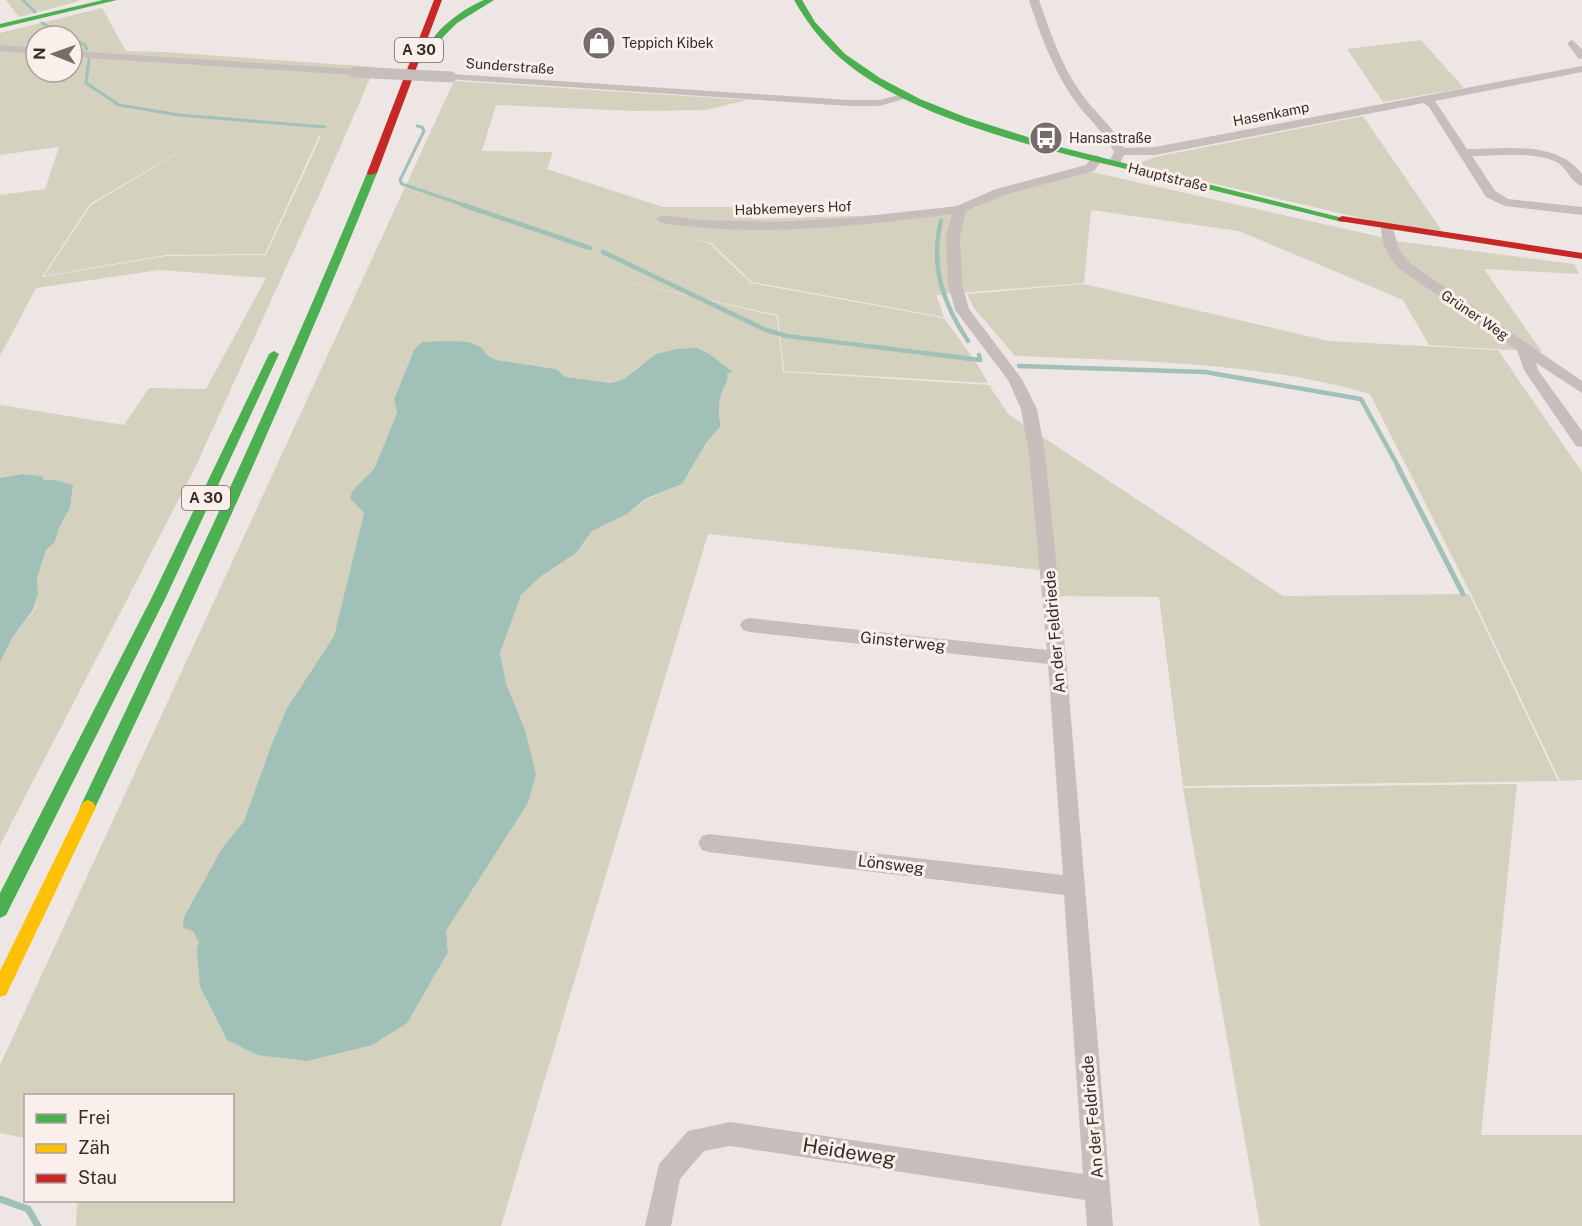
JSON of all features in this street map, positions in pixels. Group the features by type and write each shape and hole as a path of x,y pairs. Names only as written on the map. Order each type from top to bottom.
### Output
{"main road":[{"path":"0,26 113,0"},
{"name":"A 30","path":"0,989 93,798 251,460 339,260 438,0"},
{"path":"401,100 416,89 432,48 449,25 467,10 490,0"},
{"name":"Hauptstraße","path":"798,0 809,22 843,56 908,96 974,124 1043,146 1110,158 1288,207 1386,228 1582,256"},
{"name":"A 30","path":"387,87 396,65"},
{"name":"A 30","path":"0,910 159,597 280,340"}],"street":[{"path":"960,209 1000,192 1090,168 1110,158 1117,143 1090,113 1070,85 1048,40 1034,0"},
{"path":"1572,43 1582,56"},
{"path":"0,48 24,50"},
{"name":"Sunderstraße","path":"84,55 849,103 879,103 908,96"},
{"name":"Hasenkamp","path":"1110,158 1582,69"},
{"path":"1427,100 1433,105 1490,194 1505,202 1582,211"},
{"path":"1462,152 1542,154 1557,158 1570,166 1582,182"},
{"name":"Habkemeyers Hof","path":"662,219 768,227 834,225 960,209"},
{"name":"An der Feldriede","path":"960,209 953,237 955,284 962,310 1015,379 1029,410 1037,453 1057,658 1100,1226"},
{"name":"Grüner Weg","path":"1386,228 1388,243 1398,261 1582,388"},
{"path":"1524,348 1531,370 1582,442"},
{"name":"Ginsterweg","path":"749,625 1057,658"},
{"name":"Lönsweg","path":"709,843 1073,886"},
{"name":"Heideweg","path":"658,1226 668,1173 697,1140 730,1134 1097,1189"}],"shaded area":[{"path":"6,0 77,0 80,1 19,17"},
{"path":"102,8 126,51 375,67 195,468 0,845 0,662 12,638 34,610 38,594 37,578 46,550 55,542 59,528 70,508 73,486 55,480 44,480 42,476 22,474 0,478 0,405 124,425 149,388 206,389 266,278 159,270 36,288 0,356 0,195 45,189 59,147 0,155 0,33 24,27 24,84 84,84 84,24 37,24","holes":["213,132 91,205 44,276 166,255 265,254 319,136 321,136 266,255 166,256 42,277 90,204"]},
{"path":"1421,40 1464,88 1383,102 1347,49"},
{"path":"454,81 748,100 706,110 635,111 496,105 482,151 553,152 547,169 663,207 752,207 752,219 955,213 1074,168 1403,242 1574,264 1579,274 1484,269 1542,352 1429,345 1403,300 1239,231 1091,210 1084,283 936,295 944,317 752,282 710,242 692,240 709,243 751,283 944,318 978,365 988,383 784,371 778,315 574,270 777,316 783,372 989,385 1008,414 1283,596 1469,594 1558,781 1183,786 1159,597 1051,596 1040,570 708,534 501,1226 76,1226 77,1202 234,1202 234,1094 24,1094 24,1138 0,1133 0,1065","holes":["482,348 488,356 497,360 556,369 566,377 611,383 624,379 638,367 711,355 732,371 727,374 720,401 721,426 706,443 682,484 645,500 627,514 592,531 576,553 540,577 521,595 500,653 506,683 525,730 528,803 446,931 448,952 257,1055 227,1040 200,987 200,942 193,931 223,847 244,821 287,708 334,636 364,513 353,490 374,469 397,413 394,399 414,350"]},
{"path":"1363,116 1442,231 1394,226 1143,167 1142,162 1155,157"},
{"path":"1084,284 1329,341 1498,350 1582,472 1582,780 1560,781 1471,594 1370,394 1283,375 1194,364 1015,356 974,308 967,294"},
{"path":"1517,784 1481,1135 1582,1135 1582,1226 1260,1226 1183,788"}],"water":[{"path":"422,342 469,342 482,348 488,356 497,360 556,369 566,377 611,383 624,379 656,354 677,349 697,348 711,355 733,372 727,374 721,397 719,417 721,426 706,443 682,484 645,499 627,514 592,531 576,553 540,577 521,595 500,653 506,683 525,730 536,774 528,803 446,931 448,952 407,1023 372,1045 307,1061 257,1055 227,1040 200,987 197,949 199,942 193,931 183,928 184,917 223,847 244,821 287,708 334,636 364,513 350,498 353,490 374,469 397,413 394,399 414,350"},
{"path":"22,474 42,476 44,480 55,480 73,485 70,508 59,528 55,542 46,550 37,578 38,594 33,610 12,638 0,662 0,478"}],"waterway":[{"path":"23,0 35,12"},
{"path":"84,44 87,49"},
{"path":"89,59 86,83 119,105 179,115 325,127"},
{"path":"417,126 422,127 424,131 400,180 402,184 467,206"},
{"path":"463,205 590,248"},
{"path":"941,221 937,254 941,284 952,313 968,341"},
{"path":"603,252 766,330 787,336 980,360 979,355"},
{"path":"1019,366 1205,372 1361,399 1399,468"},
{"path":"1398,467 1463,594"},
{"path":"0,1199 28,1209 38,1226"}],"traffic: fast":[{"path":"0,26 113,0"},
{"path":"429,55 440,36 454,21 470,9 490,0"},
{"path":"798,0 812,24 842,55 877,80 917,101 1008,135 1053,148 1342,219"},
{"path":"88,807 236,492 306,333 372,173"},
{"path":"0,910 159,597 274,354"}],"traffic: slow":[{"path":"0,989 88,807"}],"traffic: jam":[{"path":"372,173 438,0"},
{"path":"1342,219 1582,256"}],"place":[{"name":"Teppich Kibek","path":"599,43"},
{"name":"Hansastraße","path":"1046,138"}]}
